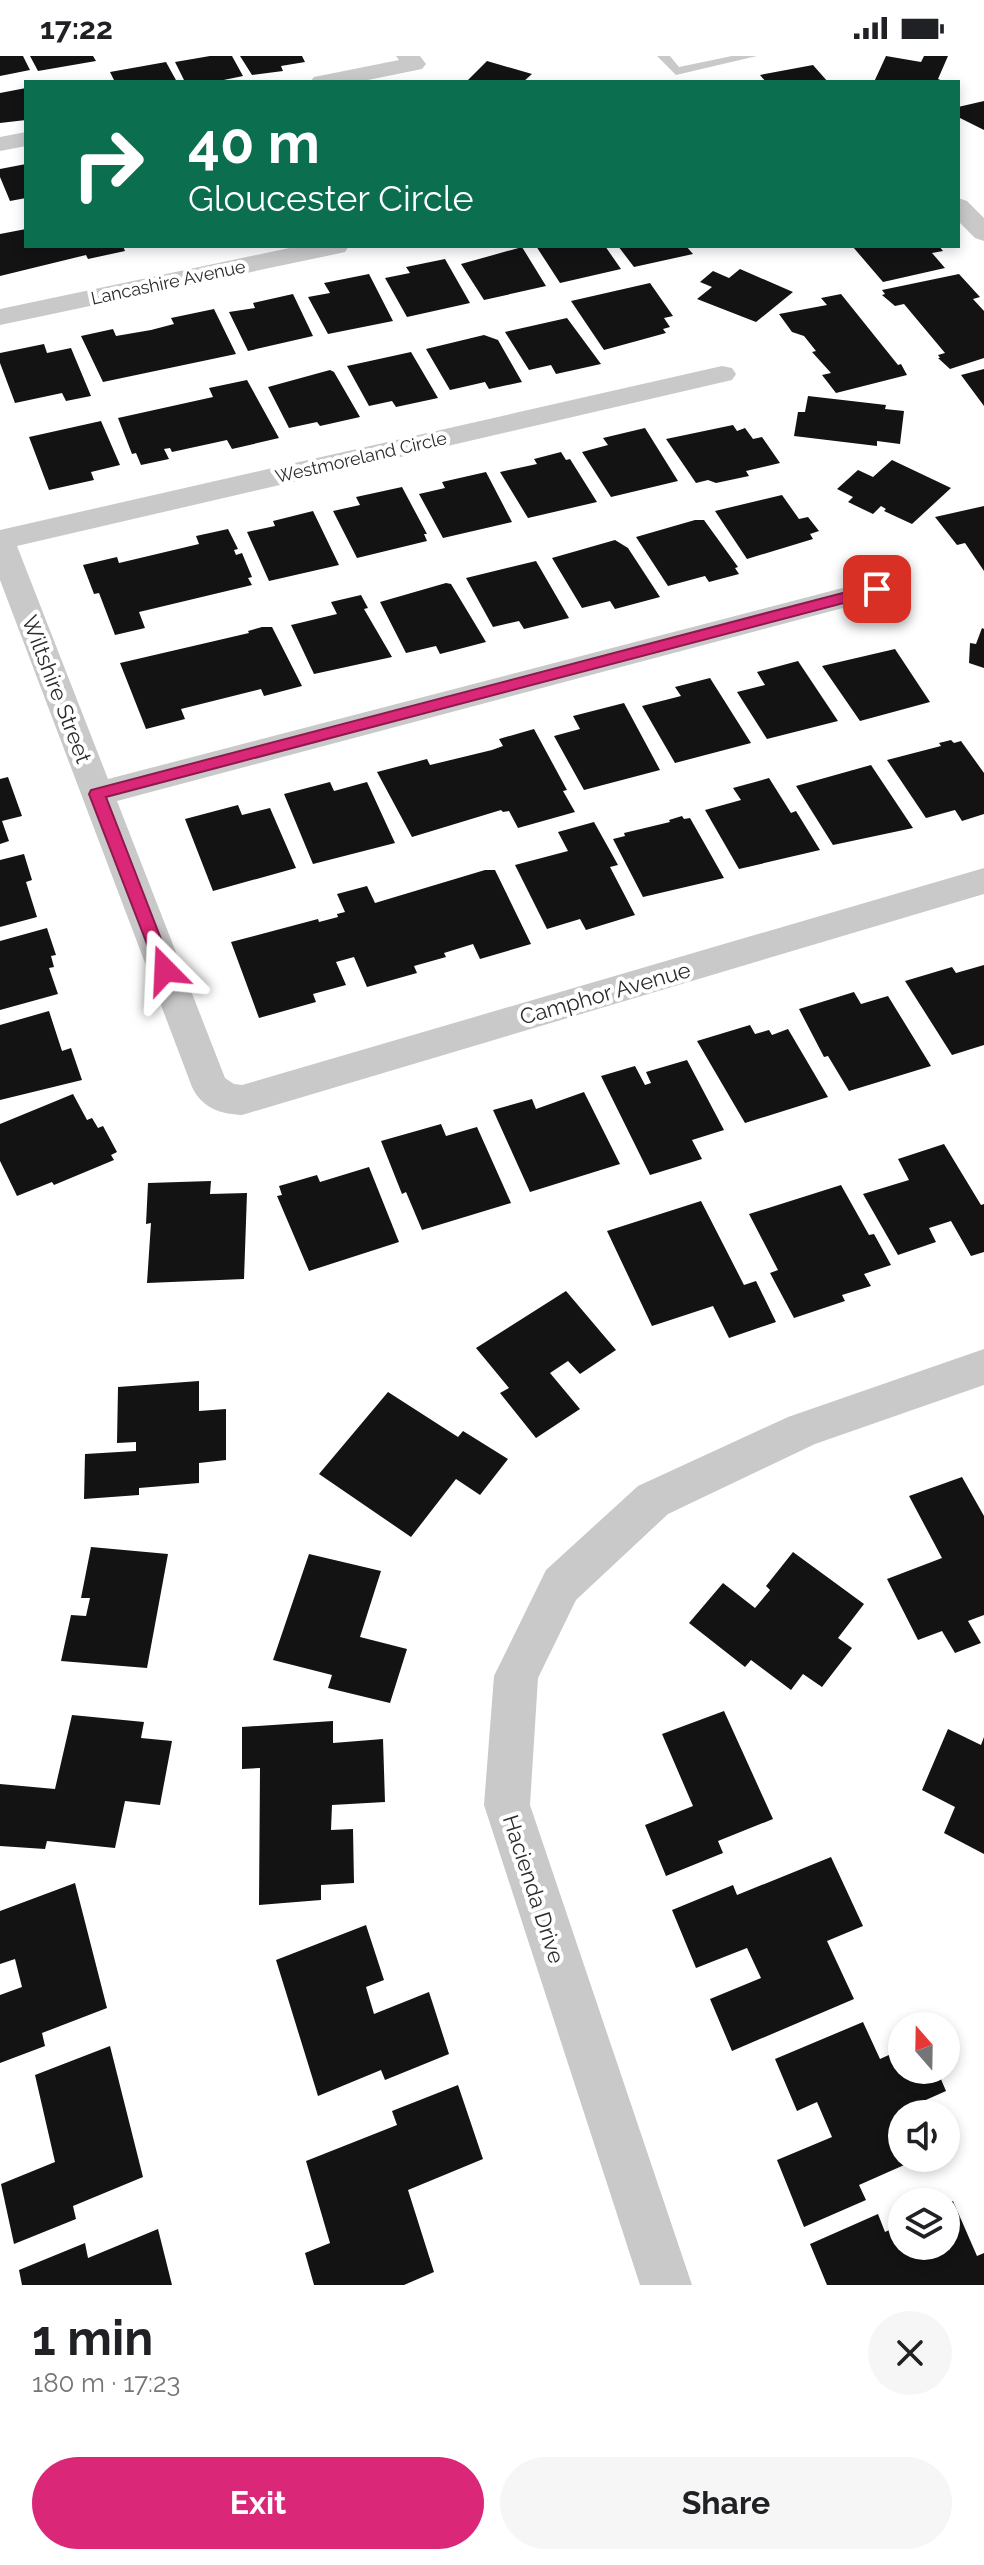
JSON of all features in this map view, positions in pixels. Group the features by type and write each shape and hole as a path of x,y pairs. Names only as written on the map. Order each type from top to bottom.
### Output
{"street":[{"path":"332,80 414,64 408,56"},
{"path":"0,144 24,139"},
{"path":"960,208 984,233"},
{"name":"Lancashire Avenue","path":"0,317 327,248"},
{"name":"Westmoreland Circle","path":"0,540 722,374"},
{"name":"Wiltshire Street","path":"0,540 210,1087 226,1099"},
{"path":"97,794 877,589"},
{"name":"Camphor Avenue","path":"226,1099 242,1100 984,881"},
{"name":"Hacienda Drive","path":"666,2285 507,1805 516,1676 561,1585 653,1500 803,1430 984,1367"}],"lane":[{"path":"663,56 676,71 751,56"}],"building":[{"path":"0,56 23,56 30,70 0,76"},
{"path":"30,56 93,56 96,61 38,71"},
{"path":"232,56 243,76 224,80 184,80 175,62"},
{"path":"240,56 302,56 305,62 281,66 283,71 252,75"},
{"path":"886,56 921,62 924,56 948,56 938,79 940,80 875,80"},
{"path":"487,61 532,74 525,80 468,80"},
{"path":"166,62 176,80 114,80 110,72"},
{"path":"813,65 826,80 764,80 760,75"},
{"path":"24,88 24,120 0,123 0,93"},
{"path":"984,101 984,130 960,118 960,107"},
{"path":"24,164 24,198 10,201 0,169"},
{"path":"24,229 24,248 124,248 125,251 88,259 86,255 0,276 0,234"},
{"path":"523,248 546,286 484,300 461,264"},
{"path":"537,248 606,248 621,269 560,283"},
{"path":"620,248 688,248 693,254 634,267"},
{"path":"854,248 941,248 943,251 932,253 945,268 883,282"},
{"path":"445,259 470,303 407,317 385,278 410,273 406,267"},
{"path":"740,269 793,292 756,322 697,299 712,287 700,282 713,271 729,278"},
{"path":"369,274 393,321 328,334 308,297 330,293 324,283"},
{"path":"959,274 980,297 973,299 984,311 984,358 950,369 938,358 938,355 945,353 904,304 895,306 882,295 885,294 882,290"},
{"path":"650,283 673,316 664,318 670,327 663,329 666,333 604,350 571,301"},
{"path":"293,294 313,336 248,351 229,312 255,308 253,303"},
{"path":"841,294 907,375 836,393 822,375 831,373 812,352 816,351 804,336 792,332 779,314 827,305 821,298"},
{"path":"214,309 236,354 103,382 81,336 113,329 116,336 151,330 174,324 171,318"},
{"path":"567,318 601,364 556,374 551,365 529,370 505,332"},
{"path":"484,335 498,340 522,382 489,389 485,382 450,390 426,349"},
{"path":"44,344 47,353 71,348 91,396 66,401 62,393 15,403 0,363 0,353"},
{"path":"411,352 438,398 396,407 392,401 369,406 347,366"},
{"path":"984,369 984,406 961,375"},
{"path":"330,370 360,417 320,426 317,422 289,428 268,387"},
{"path":"247,380 279,438 232,449 227,440 172,452 170,448 164,449 169,459 141,465 136,453 132,454 118,418 213,397 209,388"},
{"path":"808,396 886,405 885,409 904,411 900,444 877,441 877,446 794,436 798,412 805,412"},
{"path":"101,421 120,465 91,472 94,480 49,490 29,437"},
{"path":"733,425 737,431 745,428 753,439 762,437 780,463 746,471 749,476 716,483 708,480 696,483 666,439"},
{"path":"645,428 678,481 611,497 582,452 608,445 603,438"},
{"path":"561,452 566,460 570,459 597,502 528,518 500,472 537,464 534,459"},
{"path":"892,460 951,488 912,524 884,511 886,509 881,506 873,514 848,502 853,497 837,489 858,470 873,477"},
{"path":"486,472 512,522 443,538 419,494 445,488 442,482"},
{"path":"402,487 427,534 424,534 427,541 357,558 333,511 360,505 356,497"},
{"path":"782,495 799,519 808,517 819,531 810,534 813,539 747,559 715,511"},
{"path":"984,506 984,571 965,543 957,545 935,517"},
{"path":"313,511 339,565 269,581 247,532 275,526 273,521"},
{"path":"704,520 738,567 735,568 739,574 709,582 705,576 668,586 636,537"},
{"path":"228,529 238,549 234,550 236,555 242,553 252,585 139,612 145,628 115,635 99,593 94,594 83,565 117,557 119,563 199,544 196,536"},
{"path":"615,540 628,548 660,597 615,609 610,601 582,608 552,558"},
{"path":"536,561 569,618 524,629 519,621 493,627 466,578"},
{"path":"451,584 486,642 440,654 436,646 406,653 380,602"},
{"path":"361,595 368,608 364,609 392,657 314,674 291,625 337,614 331,602"},
{"path":"262,627 272,627 302,686 264,696 261,689 181,709 185,719 146,729 120,663 249,633"},
{"path":"982,628 984,668 969,663 970,643 976,644"},
{"path":"895,649 930,702 860,721 822,666"},
{"path":"798,661 838,721 767,739 737,692 765,685 757,672"},
{"path":"710,678 751,743 675,763 642,706 681,696 675,687"},
{"path":"624,703 660,770 584,790 554,736 580,729 573,716"},
{"path":"534,729 567,790 563,791 575,812 518,828 509,811 501,810 412,837 377,772 427,759 430,765 492,750 503,746 499,739"},
{"path":"951,740 954,743 961,741 984,773 984,814 962,821 955,810 926,818 887,760 941,746 939,743"},
{"path":"871,765 913,828 833,845 796,786"},
{"path":"8,777 22,816 2,821 9,841 0,844 0,779"},
{"path":"769,778 791,813 796,811 820,850 739,869 705,810 741,800 733,788"},
{"path":"330,782 334,791 367,782 395,843 313,864 284,794"},
{"path":"238,805 242,815 270,808 296,868 213,891 185,819"},
{"path":"682,816 684,819 690,818 724,878 643,897 613,839"},
{"path":"594,822 618,865 610,867 635,915 586,930 580,919 547,929 515,865 568,851 558,832"},
{"path":"24,854 32,880 26,882 37,917 0,927 0,860"},
{"path":"485,870 495,870 531,944 480,959 473,944 444,953 446,957 414,966 417,973 367,987 354,957 336,962 346,985 313,994 316,1002 259,1018 231,942 318,919 319,922 338,917 337,914 345,912 337,894 367,886 375,903"},
{"path":"47,928 56,955 51,956 54,967 49,968 58,994 0,1010 0,941"},
{"path":"984,965 984,1045 952,1055 905,981 952,967 956,973"},
{"path":"854,992 861,1004 888,996 931,1066 849,1091 828,1056 824,1057 799,1009"},
{"path":"49,1011 62,1051 71,1048 82,1080 0,1100 0,1025"},
{"path":"750,1025 755,1034 769,1030 772,1035 788,1029 828,1097 745,1123 697,1041"},
{"path":"687,1060 724,1130 692,1140 702,1159 650,1175 601,1076 635,1066 645,1085 651,1083 646,1072"},
{"path":"584,1092 620,1164 530,1192 493,1110 532,1099 536,1109"},
{"path":"73,1094 87,1120 92,1118 98,1128 103,1126 117,1152 111,1155 114,1160 54,1185 52,1182 17,1196 0,1161 0,1124"},
{"path":"441,1124 446,1136 477,1127 511,1203 422,1230 406,1192 402,1194 381,1141"},
{"path":"944,1144 981,1205 984,1204 984,1252 971,1256 951,1221 929,1228 936,1242 898,1255 863,1194 909,1180 898,1159"},
{"path":"369,1167 399,1242 309,1271 277,1196 282,1195 279,1186 317,1175 320,1182"},
{"path":"211,1181 210,1194 247,1193 244,1279 147,1283 151,1223 146,1224 148,1183"},
{"path":"841,1185 869,1235 874,1234 891,1265 864,1274 871,1286 842,1295 845,1301 794,1318 770,1273 778,1270 749,1214"},
{"path":"701,1201 744,1285 756,1281 776,1322 729,1338 713,1306 652,1326 607,1231"},
{"path":"566,1291 616,1350 580,1374 568,1361 550,1373 580,1409 536,1438 500,1393 509,1388 476,1348"},
{"path":"199,1381 199,1411 226,1409 226,1460 199,1463 199,1483 139,1488 139,1495 84,1499 85,1454 136,1451 136,1442 117,1443 118,1387"},
{"path":"388,1392 458,1437 463,1431 508,1459 480,1495 456,1479 411,1537 319,1474"},
{"path":"962,1477 984,1516 984,1615 968,1621 981,1643 955,1653 942,1631 918,1640 887,1579 942,1558 909,1496"},
{"path":"91,1547 168,1554 147,1668 61,1661 71,1615 86,1616 90,1598 81,1598"},
{"path":"793,1552 864,1604 838,1638 852,1648 822,1687 803,1674 791,1690 751,1660 745,1667 689,1623 723,1583 755,1608 770,1590 766,1586"},
{"path":"309,1554 381,1571 360,1637 407,1649 390,1703 328,1688 332,1675 273,1660"},
{"path":"724,1711 773,1819 718,1841 723,1853 666,1876 645,1825 693,1806 662,1734"},
{"path":"72,1715 144,1722 141,1738 172,1741 160,1805 125,1801 115,1848 47,1841 45,1849 0,1846 0,1784 55,1789"},
{"path":"333,1721 333,1743 383,1739 385,1802 332,1805 331,1830 353,1829 354,1883 321,1885 321,1900 259,1905 260,1768 242,1769 242,1727"},
{"path":"948,1729 981,1745 984,1737 984,1854 944,1833 955,1807 922,1790"},
{"path":"831,1857 863,1926 827,1941 854,1999 732,2051 710,1999 761,1978 747,1948 696,1968 672,1910 733,1885 737,1895"},
{"path":"75,1883 107,2008 42,2033 45,2046 0,2063 0,1995 22,1987 15,1959 0,1964 0,1911"},
{"path":"366,1925 384,1980 366,1987 374,2014 429,1992 449,2054 385,2080 381,2070 318,2096 276,1960"},
{"path":"863,2022 880,2059 888,2055 888,2084 943,2084 946,2091 926,2100 888,2100 888,2172 859,2185 866,2200 804,2227 777,2160 832,2137 817,2102 797,2111 775,2059"},
{"path":"110,2046 143,2177 73,2206 76,2219 14,2244 1,2184 55,2162 35,2075"},
{"path":"458,2085 483,2159 408,2190 434,2272 404,2285 314,2285 305,2253 330,2243 306,2161 397,2125 392,2111"},
{"path":"878,2214 885,2232 888,2231 888,2260 960,2260 960,2217 977,2256 984,2253 984,2285 827,2285 810,2244"},
{"path":"158,2229 172,2285 22,2285 19,2270 85,2243 88,2258"}],"route":[{"path":"165,970 97,794 877,589"}]}
